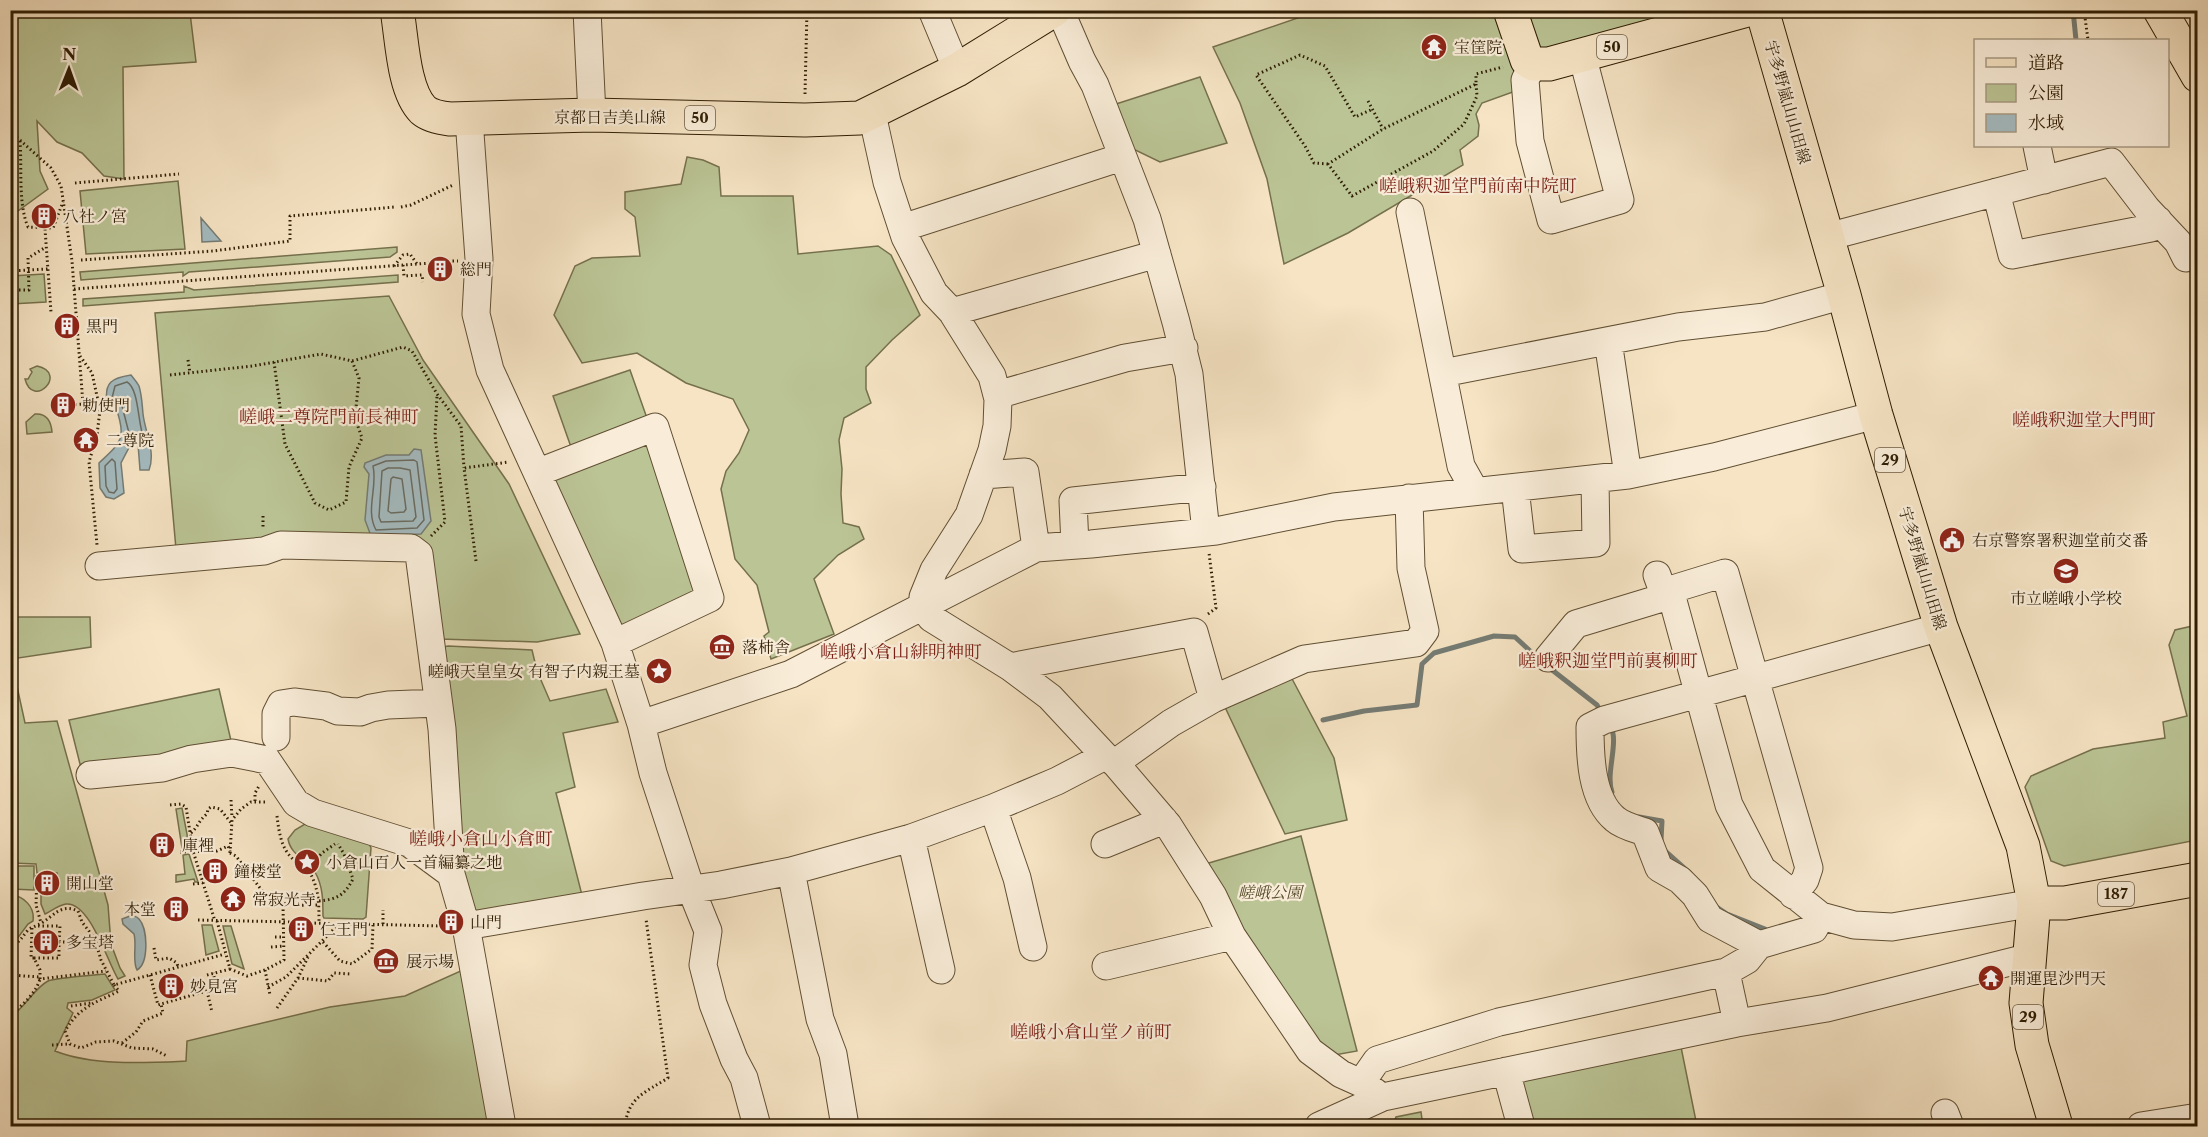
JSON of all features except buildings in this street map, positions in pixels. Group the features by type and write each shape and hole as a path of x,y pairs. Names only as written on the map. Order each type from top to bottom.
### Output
{"main road":[{"name":"京都日吉美山線","path":"397,10 408,79 418,102 429,114 439,117 591,115 805,120 848,120 872,114 957,70 1054,10"},
{"path":"1509,10 1530,62"},
{"name":"50","path":"1530,62 1549,64 1747,10"},
{"name":"宇多野嵐山山田線","path":"1762,10 1876,415 1941,627 2023,846 2034,903 2026,1003 2032,1045 2056,1126"},
{"path":"2160,10 2172,41 2198,76"},
{"name":"187","path":"2034,903 2065,903 2198,879"}],"street":[{"path":"586,10 591,115"},
{"path":"932,10 957,70"},
{"path":"1060,10 1095,85 1147,219 1184,348 1189,374 1206,532"},
{"path":"1530,62 1525,80 1530,141 1551,220 1620,200 1582,55"},
{"path":"872,114 887,182 902,228 934,293 952,312 992,376 997,395 997,426 992,450 969,515 934,570 923,597 923,605 931,618 1010,667 1050,697 1110,759 1164,820 1213,896 1232,936 1310,1051 1341,1074 1361,1083 1385,1100"},
{"path":"469,118 479,259 476,314 490,370 536,466 615,643 641,723 653,773 691,889 708,931 703,965 714,1004 734,1059 744,1078 757,1126"},
{"path":"2037,147 2044,180"},
{"path":"902,228 1122,157"},
{"path":"1827,237 2111,162 2147,209 2178,242 2186,258"},
{"path":"1996,192 2012,255 2151,228 2158,220"},
{"path":"1410,212 1461,466 1475,491"},
{"path":"952,312 1157,254"},
{"path":"1443,374 1678,327 1765,317 1844,295"},
{"path":"1608,341 1628,476"},
{"path":"997,395 1125,358 1184,348"},
{"path":"641,723 790,674 1036,548 1206,532 1334,507 1628,476 1714,457 1876,415"},
{"path":"536,466 655,427 710,598 615,643"},
{"path":"983,475 1025,472 1036,548"},
{"path":"1515,488 1522,549 1596,543 1595,479"},
{"path":"1075,545 1073,501 1202,487"},
{"path":"456,926 721,885 791,871 911,838 993,808 1110,759 1213,699 1304,659 1416,643 1425,631 1411,568 1409,498"},
{"path":"99,566 264,551 281,545 411,548 418,554 442,729 450,874 456,926 502,1126"},
{"path":"1548,658 1576,624 1664,590 1725,573 1809,868 1805,880 1793,895"},
{"path":"1664,590 1700,693 1729,805 1762,869 1821,916 1854,926 1892,927 2034,903"},
{"path":"1759,945 1710,919 1695,895 1680,880 1659,868 1645,832 1615,819 1603,804 1590,766 1590,727 1604,720 1941,627"},
{"path":"1010,667 1194,632 1213,699"},
{"path":"272,702 271,748 296,803 313,813 409,843 450,874"},
{"path":"271,748 276,714 281,704 294,702 326,706 338,711 360,712 388,705 438,703"},
{"path":"90,775 162,768 192,759 271,748"},
{"path":"993,808 1017,878 1033,947"},
{"path":"1106,844 1164,820"},
{"path":"911,838 941,970"},
{"path":"791,871 820,1019 833,1054 845,1126"},
{"path":"1361,1083 1377,1060 1499,1022 1726,972 1747,960 1759,945 1814,929 1821,916"},
{"path":"1106,966 1232,936"},
{"path":"1319,1126 1385,1100 1506,1071 1737,1023 1827,1008 2030,957"},
{"path":"1726,972 1737,1023"},
{"path":"1506,1071 1521,1126"},
{"path":"2141,1126 2198,1117"}],"path":[{"path":"805,120 807,10"},
{"path":"2084,10 2088,39"},
{"path":"1372,110 1355,117 1325,66 1300,55 1256,75 1305,146 1314,163 1328,164 1383,129 1476,84"},
{"path":"1328,164 1352,196 1433,151 1464,124 1477,96 1476,74 1530,62"},
{"path":"1368,101 1383,129"},
{"path":"10,131 51,168 61,186 72,261 83,404 72,405"},
{"path":"20,139 25,221 28,227 53,228 63,201"},
{"path":"75,183 179,174"},
{"path":"401,207 411,205 451,185 473,185"},
{"path":"81,260 213,251 290,241 290,216 395,207"},
{"path":"45,229 51,312"},
{"path":"10,290 29,290 28,258 46,247"},
{"path":"394,266 403,255 410,254 417,264"},
{"path":"74,289 431,263"},
{"path":"403,265 404,276 422,275 423,282"},
{"path":"10,271 48,269"},
{"path":"70,328 77,327"},
{"path":"170,375 321,354 352,361 403,347 412,351 437,394 461,426 476,561"},
{"path":"79,355 92,374 100,410 97,435 89,462 99,566"},
{"path":"188,360 190,373"},
{"path":"274,362 285,444 315,502 329,510 346,502 349,467 362,438 355,417 359,378 352,361"},
{"path":"415,552 445,522 435,435 437,394"},
{"path":"464,468 536,466"},
{"path":"1194,632 1202,619 1216,608 1206,532"},
{"path":"255,801 255,793 259,786"},
{"path":"230,853 231,800"},
{"path":"232,822 246,805 255,801 265,801 275,808 285,848 292,858 308,869 317,889 319,923"},
{"path":"170,805 181,804 186,807 193,851 230,969"},
{"path":"191,833 211,807 220,809 232,822"},
{"path":"308,869 322,853 337,842 362,843 364,830"},
{"path":"180,852 217,851 228,846 230,853 241,861 266,897 283,904 319,904 335,900 348,889 352,879 344,854 337,842"},
{"path":"37,875 36,905 41,923"},
{"path":"193,884 203,883"},
{"path":"625,1126 635,1098 669,1078 643,896"},
{"path":"207,975 230,969 247,976 284,960 283,904"},
{"path":"10,946 19,942 28,929 62,908 78,911 82,922 92,934 119,992 93,1002 71,1006"},
{"path":"383,910 383,924"},
{"path":"198,920 293,922"},
{"path":"310,923 456,926"},
{"path":"268,987 286,977 339,924"},
{"path":"298,978 327,981 334,974 351,975 352,964 372,949 373,924"},
{"path":"33,927 60,926 59,958 34,958"},
{"path":"10,1014 27,999 38,985 40,978 40,970 34,958 31,958 33,927"},
{"path":"275,937 284,938"},
{"path":"59,942 96,942"},
{"path":"322,942 340,961 352,964"},
{"path":"271,947 284,946"},
{"path":"154,948 156,960 170,958 177,963 178,967"},
{"path":"114,985 225,954"},
{"path":"277,1008 298,978 309,956"},
{"path":"10,975 40,978 107,970"},
{"path":"265,970 270,995"},
{"path":"150,975 158,1005 217,988 213,973"},
{"path":"207,991 212,1012"},
{"path":"68,1042 65,1031 72,1020 93,1002"},
{"path":"52,1045 68,1042 81,1048 96,1042 123,1042 143,1021 163,1013 161,1004"},
{"path":"123,1042 132,1048 157,1050 167,1056"},
{"path":"44,1121 49,1126"}],"green space":[{"path":"10,11 93,11 106,15 190,13 196,62 123,67 124,179 104,176 82,153 57,142 37,121 40,171 48,189 11,216"},
{"path":"1318,11 1496,11 1521,89 1482,103 1476,114 1479,125 1478,136 1460,150 1463,165 1348,233 1284,264 1267,179 1240,103 1213,47"},
{"path":"1514,11 1659,11 1663,20 1541,49"},
{"path":"1200,77 1227,143 1160,162 1127,146 1116,104"},
{"path":"687,157 703,160 719,167 721,196 793,196 798,254 878,246 891,255 920,315 866,367 866,389 871,403 844,418 839,440 843,523 859,527 864,539 838,555 814,579 834,634 771,659 764,636 769,632 757,585 735,559 721,489 726,471 739,453 749,430 733,399 686,383 637,353 582,363 554,315 575,266 592,258 640,256 635,217 625,209 625,192 681,184"},
{"path":"178,181 185,249 86,254 80,191"},
{"path":"397,247 397,252 390,257 189,272 183,276 183,272 81,280 80,272"},
{"path":"44,274 46,302 11,304 11,276"},
{"path":"398,275 398,282 83,306 83,299 184,292 184,286 194,290"},
{"path":"389,296 423,360 509,484 580,634 537,642 440,639 431,558 176,549 155,313"},
{"path":"37,366 46,370 50,375 46,387 35,391 29,388 25,379 28,379 32,372 30,369"},
{"path":"630,370 648,421 571,447 553,396"},
{"path":"35,414 48,418 52,432 27,434 26,422"},
{"path":"647,438 696,593 620,631 548,477"},
{"path":"11,617 90,617 91,647 11,659"},
{"path":"2197,625 2197,840 2064,866 2051,861 2025,787 2031,776 2093,749 2165,738 2163,722 2187,716 2169,645 2175,630"},
{"path":"448,646 532,650 537,671 550,701 606,689 618,722 563,733 575,787 556,793 583,899 481,913 471,908 457,875 434,649"},
{"path":"11,659 25,723 57,721 108,905 111,944 125,976 118,979 97,934 83,912 75,906 66,904 45,914 41,904 41,893 54,893 57,873 37,873 36,864 11,863"},
{"path":"1290,675 1334,758 1347,820 1285,834 1223,703"},
{"path":"219,689 232,745 81,768 69,720"},
{"path":"182,808 188,847 182,848 176,809"},
{"path":"310,821 368,841 371,848 366,917 363,919 324,918 318,877 312,868 292,850 288,839 295,830"},
{"name":"嵯峨公園","path":"1301,836 1357,1051 1329,1056 1314,1048 1202,865"},
{"path":"189,854 198,882 194,879 176,882 176,875 185,874 183,855"},
{"path":"11,866 34,866 34,890 11,889"},
{"path":"11,895 28,903 33,921 28,924 11,947"},
{"path":"202,925 212,925 219,951 206,955"},
{"path":"223,926 231,926 244,969 232,964"},
{"path":"465,969 496,1126 11,1126 10,1017 48,981 105,974 115,990 92,1000 68,1003 67,1008 73,1013 55,1051 102,1061 154,1062 186,1061 187,1041 330,1007 405,996"},
{"path":"1681,1047 1697,1126 1527,1126 1516,1082"},
{"path":"1421,1112 1423,1126 1393,1126 1396,1117"}],"water":[{"path":"201,218 221,241 202,242"},
{"path":"131,375 140,390 151,449 151,463 149,470 140,470 138,444 133,440 121,463 124,493 114,499 106,497 100,488 99,463 117,445 121,433 116,408 107,403 106,396 111,382"},
{"path":"414,449 421,450 431,521 421,534 371,536 365,520 369,474 364,467 365,463 386,455 409,455"},
{"path":"130,916 139,919 144,930 146,946 144,960 137,970 134,934 123,924 122,919"}],"waterway":[{"path":"2073,10 2076,39"},
{"path":"1323,720 1364,711 1417,705 1422,664 1434,653 1494,636 1515,637 1540,660"},
{"path":"1547,666 1597,705 1601,712"},
{"path":"1610,725 1614,740 1610,776 1612,792"},
{"path":"1639,817 1662,821 1661,840"},
{"path":"1663,849 1690,873"},
{"path":"1715,906 1727,914 1765,929"}],"place":[{"name":"宝筐院","path":"1434,47"},
{"name":"八社ノ宮","path":"44,216"},
{"name":"総門","path":"440,269"},
{"name":"黒門","path":"67,326"},
{"name":"勅使門","path":"63,405"},
{"name":"二尊院","path":"86,440"},
{"name":"右京警察署釈迦堂前交番","path":"1952,540"},
{"name":"市立嵯峨小学校","path":"2066,571"},
{"name":"落柿舎","path":"722,647"},
{"name":"嵯峨天皇皇女 有智子内親王墓","path":"659,671"},
{"name":"庫裡","path":"162,845"},
{"name":"小倉山百人一首編纂之地","path":"307,862"},
{"name":"鐘楼堂","path":"215,871"},
{"name":"開山堂","path":"47,883"},
{"name":"常寂光寺","path":"233,899"},
{"name":"本堂","path":"176,909"},
{"name":"山門","path":"451,922"},
{"name":"仁王門","path":"301,929"},
{"name":"多宝塔","path":"46,942"},
{"name":"展示場","path":"386,961"},
{"name":"開運毘沙門天","path":"1991,978"},
{"name":"妙見宮","path":"171,986"}],"district":[{"name":"嵯峨釈迦堂門前南中院町","path":"1478,186"},
{"name":"嵯峨二尊院門前長神町","path":"329,417"},
{"name":"嵯峨釈迦堂大門町","path":"2084,420"},
{"name":"嵯峨小倉山緋明神町","path":"901,652"},
{"name":"嵯峨釈迦堂門前裏柳町","path":"1608,661"},
{"name":"嵯峨小倉山小倉町","path":"481,839"},
{"name":"嵯峨小倉山堂ノ前町","path":"1091,1032"}]}
